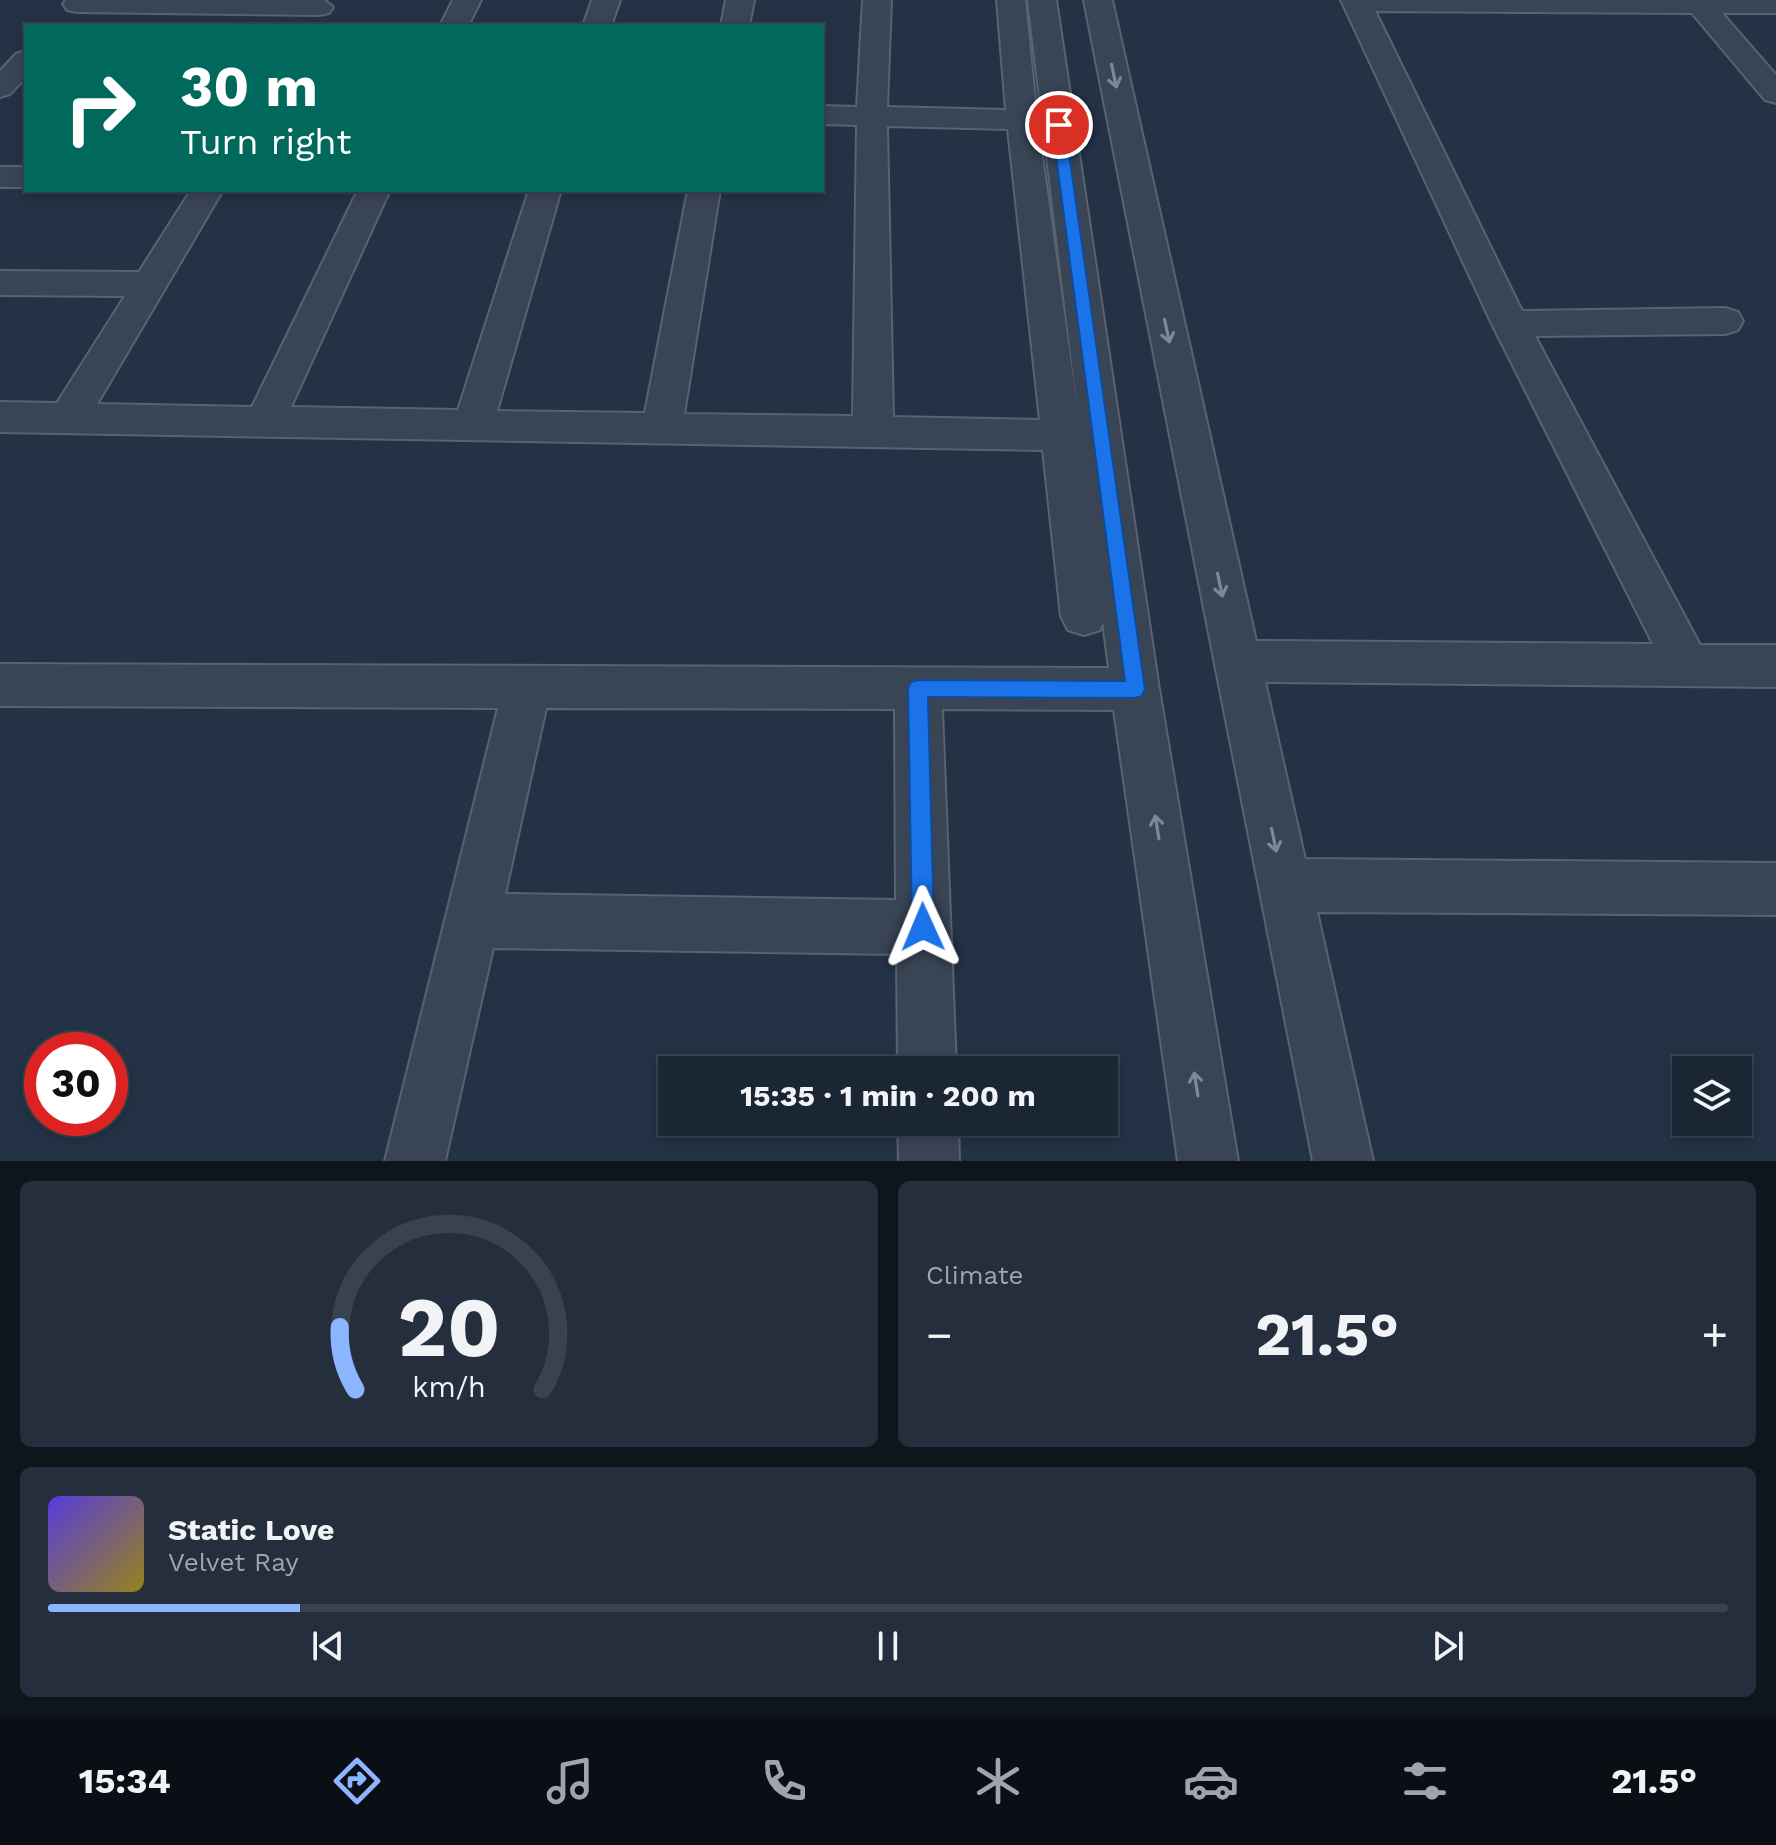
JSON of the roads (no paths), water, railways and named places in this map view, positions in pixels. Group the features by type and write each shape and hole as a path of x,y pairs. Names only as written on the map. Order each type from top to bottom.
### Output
{"street":[{"path":"455,24 467,0"},
{"path":"598,24 606,0"},
{"path":"735,24 740,0"},
{"path":"873,432 872,116 877,0"},
{"path":"1011,0 1022,120 1084,616"},
{"path":"1042,0 1135,689 1208,1161"},
{"path":"1098,0 1343,1161"},
{"path":"1687,665 1510,324 1356,1 1776,5"},
{"path":"58,24 75,2 317,11"},
{"path":"1698,2 1776,94"},
{"path":"824,115 1022,120"},
{"path":"0,177 24,177"},
{"path":"69,417 206,192"},
{"path":"264,422 373,192"},
{"path":"473,425 544,192"},
{"path":"662,428 704,192"},
{"path":"0,283 150,284"},
{"path":"1510,324 1725,321"},
{"path":"0,417 1061,435"},
{"path":"1236,661 1776,666"},
{"path":"0,685 1135,689"},
{"path":"415,1161 527,687"},
{"path":"918,688 927,1056"},
{"path":"1284,885 1776,889"},
{"path":"471,921 923,927"},
{"path":"928,1136 929,1161"}]}
